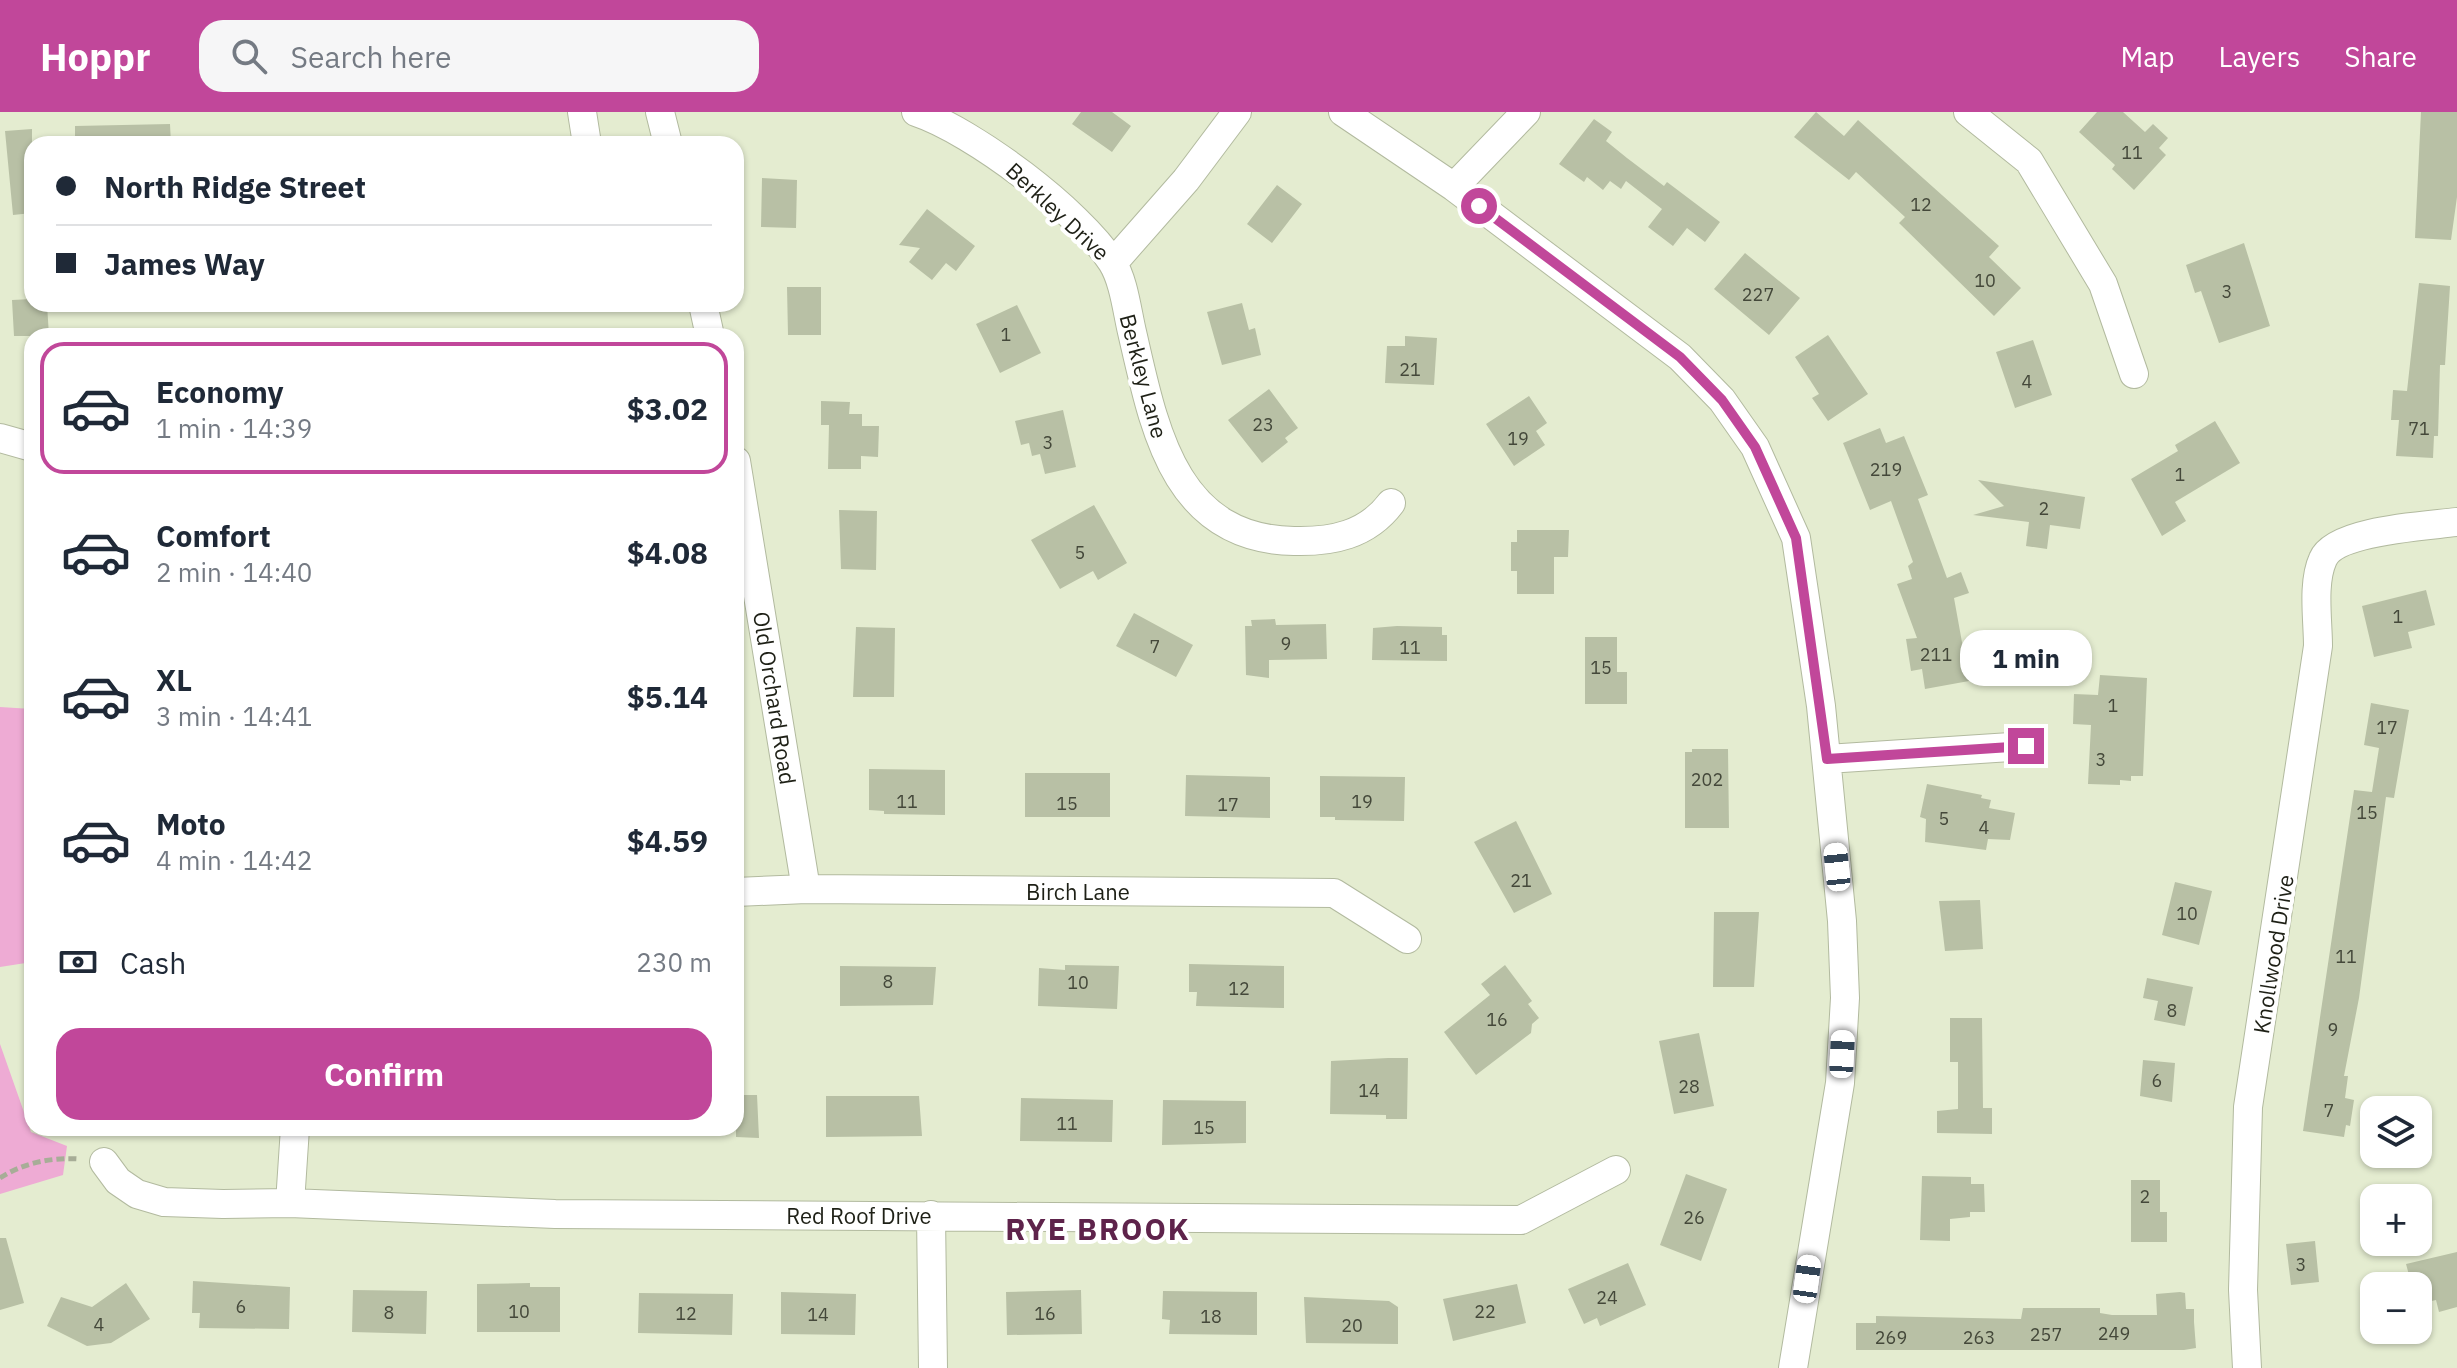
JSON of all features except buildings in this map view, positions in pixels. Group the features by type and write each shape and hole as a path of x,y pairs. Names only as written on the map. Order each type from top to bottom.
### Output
{"street":[{"path":"582,112 586,136"},
{"path":"660,112 666,136"},
{"name":"Berkley Drive","path":"916,112 942,121 1000,158 1074,220 1113,263 1186,180 1237,112"},
{"path":"1343,112 1454,187 1680,357 1722,400 1755,447 1796,538 1827,759 1845,998 1840,1083 1793,1368"},
{"path":"1454,187 1526,112"},
{"path":"1968,112 2029,161 2103,284 2134,374"},
{"name":"Berkley Lane","path":"1113,263 1152,421 1176,478 1202,508 1233,527 1272,541 1324,542 1362,530 1380,519 1391,503"},
{"path":"0,438 24,445"},
{"name":"Old Orchard Road","path":"744,512 806,889"},
{"name":"Knollwood Drive","path":"2247,1368 2243,1290 2248,1107 2297,803 2318,646 2319,572 2324,556 2333,546 2381,532 2457,522"},
{"path":"1827,759 2026,746"},
{"name":"Birch Lane","path":"744,892 806,889 1334,893 1407,939"},
{"path":"290,1203 294,1136"},
{"name":"Red Roof Drive","path":"104,1162 118,1181 137,1194 164,1202 290,1203 555,1214 1521,1220 1616,1170"},
{"path":"931,1215 933,1368"}],"path":[{"path":"0,1178 16,1168 65,1158 104,1162"}],"shaded area":[{"path":"0,707 24,708 24,963 0,967"},
{"path":"0,1044 24,1112 24,1136 41,1136 67,1146 63,1175 0,1194"}],"district":[{"name":"RYE BROOK","path":"1098,1228"}],"route":[{"path":"1479,206 1680,357 1722,400 1755,447 1796,538 1827,759 2026,746"}]}
